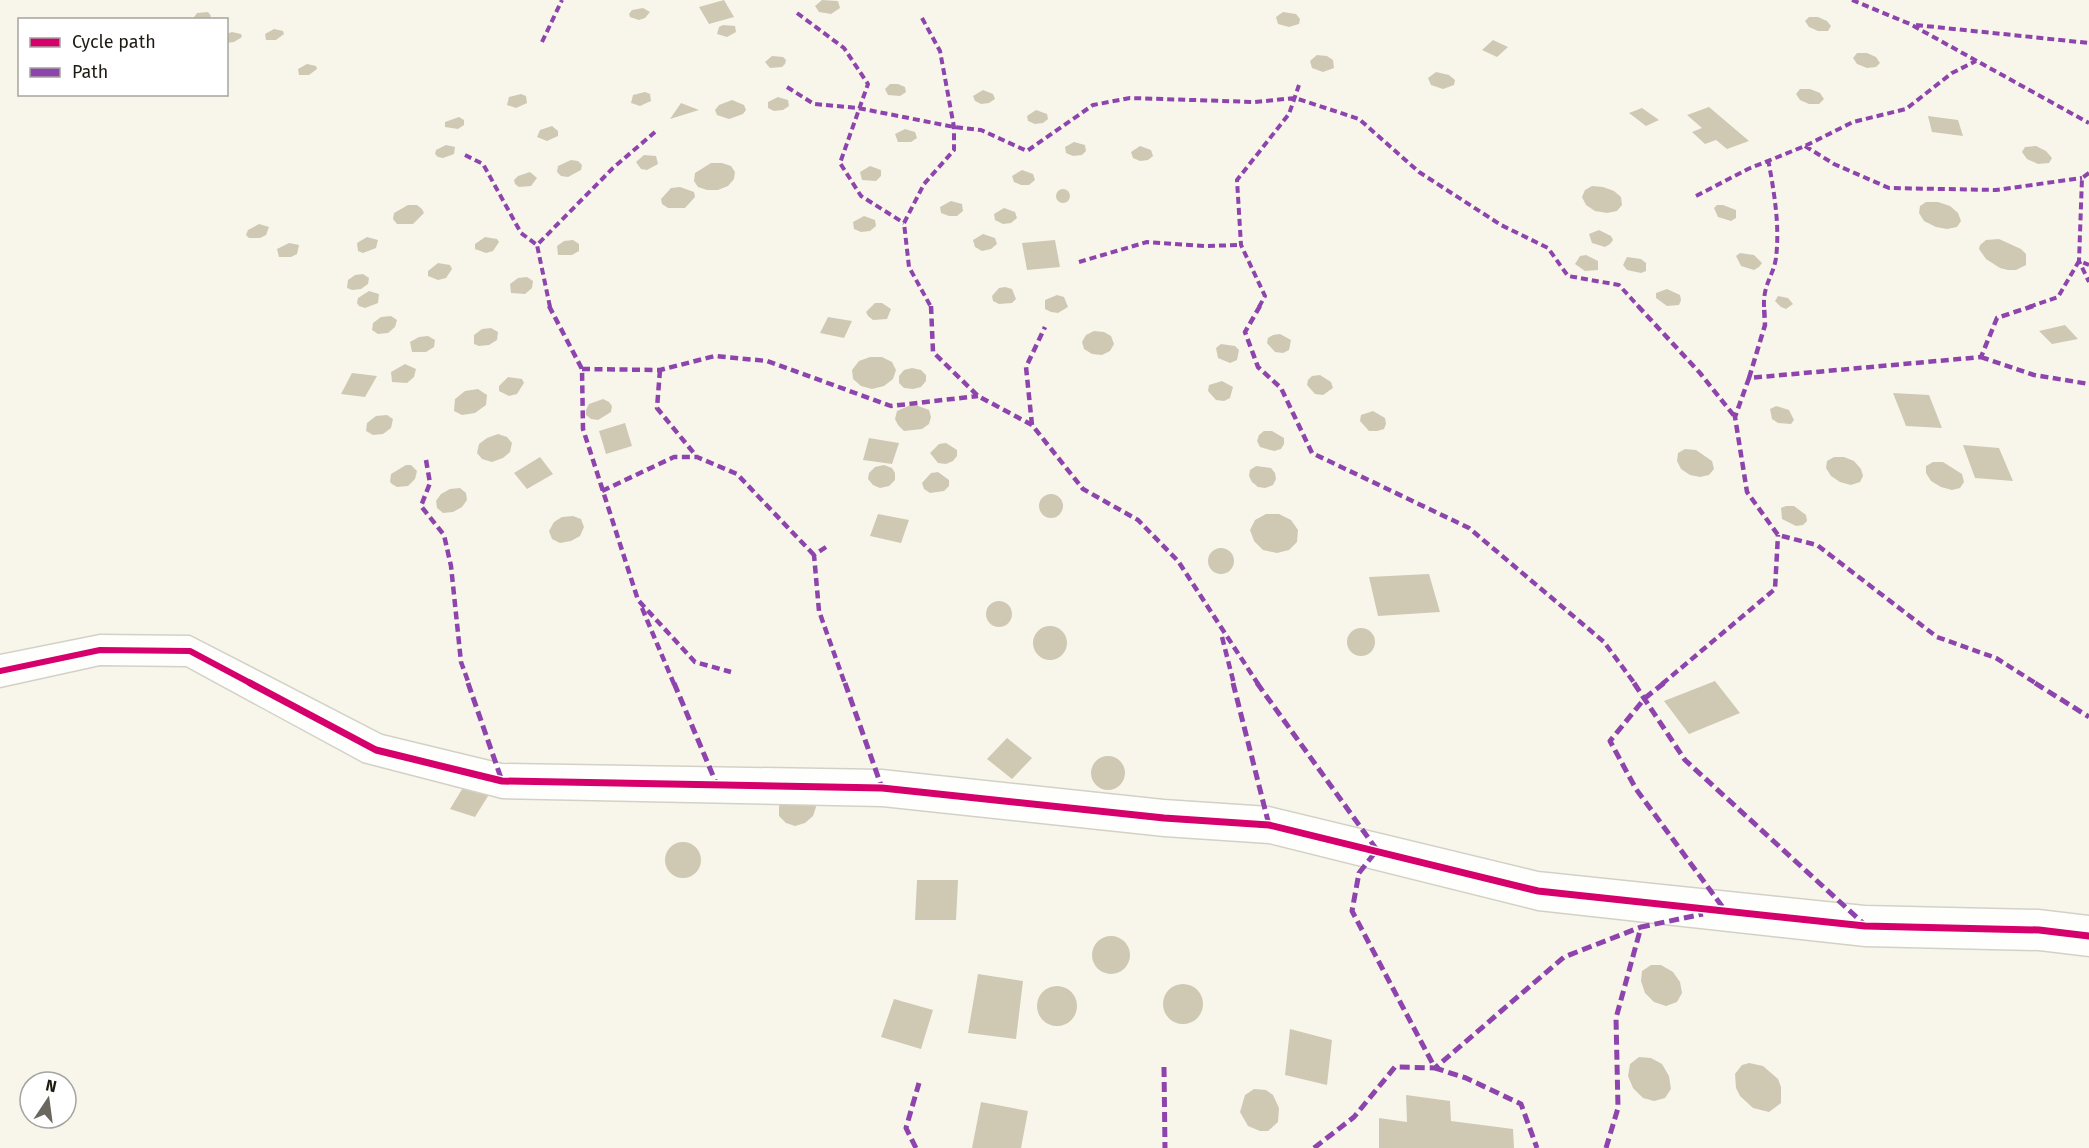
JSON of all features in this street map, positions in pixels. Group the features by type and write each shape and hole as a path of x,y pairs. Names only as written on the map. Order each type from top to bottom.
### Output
{"street":[{"path":"0,671 100,650 190,651 376,750 502,781 882,788 1080,810 1269,825 1538,891 1865,926 2039,930 2089,936"}],"building":[{"path":"724,0 734,17 709,24 699,7"},
{"path":"822,0 838,1 840,8 831,14 819,12 815,6"},
{"path":"643,8 650,12 645,18 639,20 630,17 632,10"},
{"path":"208,12 211,16 210,18 193,18 197,13"},
{"path":"1283,12 1296,14 1300,19 1299,24 1289,27 1278,24 1276,17"},
{"path":"1809,17 1818,17 1827,21 1831,26 1828,31 1818,31 1809,27 1805,21"},
{"path":"735,26 736,32 727,37 717,34 719,27"},
{"path":"274,29 283,31 284,34 276,40 266,40 265,34"},
{"path":"228,33 241,34 242,37 228,43"},
{"path":"1493,40 1508,47 1497,57 1482,50"},
{"path":"1857,53 1867,53 1876,57 1880,63 1876,67 1867,68 1857,64 1853,58"},
{"path":"1317,55 1327,56 1333,60 1334,68 1323,72 1312,68 1310,61"},
{"path":"772,56 783,57 786,60 785,64 782,67 770,68 765,62"},
{"path":"307,64 316,66 317,69 309,75 299,75 298,69"},
{"path":"1436,72 1449,75 1455,80 1454,85 1443,89 1431,85 1428,78"},
{"path":"890,84 905,87 906,92 900,96 888,95 885,89"},
{"path":"1800,89 1810,89 1820,93 1824,99 1819,104 1809,104 1800,100 1796,94"},
{"path":"983,90 993,94 995,99 981,104 975,101 973,96"},
{"path":"645,92 650,94 651,101 640,106 631,103 633,95"},
{"path":"521,94 526,96 527,103 516,108 507,105 509,97"},
{"path":"778,97 788,100 789,106 783,110 774,111 768,108 768,102"},
{"path":"732,100 744,105 746,110 743,114 729,119 717,115 715,110 719,105"},
{"path":"681,103 699,110 670,119"},
{"path":"1709,107 1749,141 1727,149 1716,140 1705,144 1692,132 1702,128 1687,115"},
{"path":"1642,108 1659,120 1646,126 1629,113"},
{"path":"1036,110 1047,114 1048,119 1043,123 1035,124 1028,121 1027,116"},
{"path":"1928,116 1958,120 1963,136 1932,132"},
{"path":"459,117 464,120 464,125 458,129 445,127 445,122"},
{"path":"552,126 558,131 558,136 547,141 537,137 540,130"},
{"path":"905,129 915,132 917,138 911,142 898,142 895,134"},
{"path":"1074,142 1085,145 1086,151 1082,155 1073,156 1066,153 1065,147"},
{"path":"446,145 455,147 454,154 443,158 438,157 435,154 436,150"},
{"path":"1140,146 1151,150 1153,156 1148,160 1140,161 1133,158 1131,152"},
{"path":"2036,146 2046,151 2052,158 2049,163 2038,164 2027,159 2022,152 2025,147"},
{"path":"644,155 656,156 658,164 647,170 641,169 636,162"},
{"path":"571,160 578,161 582,165 581,170 568,177 561,176 557,172 558,166"},
{"path":"711,163 731,166 735,172 734,179 728,186 718,190 698,187 694,181 695,173"},
{"path":"870,166 881,170 881,176 876,181 862,180 860,172"},
{"path":"1022,170 1033,174 1035,180 1029,185 1014,182 1012,176"},
{"path":"530,172 537,178 531,186 519,187 515,184 514,180 518,176"},
{"path":"1592,186 1614,191 1621,197 1622,205 1617,211 1607,213 1595,211 1586,205 1582,197 1585,190"},
{"path":"680,187 694,192 695,197 685,208 668,208 662,204 661,199 671,188"},
{"path":"1063,189 1068,191 1070,196 1068,201 1063,203 1058,201 1056,196 1058,191"},
{"path":"951,201 962,204 963,211 957,216 941,213 940,207"},
{"path":"1926,202 1938,202 1950,206 1958,213 1961,221 1957,227 1947,229 1936,227 1924,221 1919,213 1920,206"},
{"path":"408,205 417,205 424,213 413,224 397,224 393,219 394,213"},
{"path":"1717,205 1736,210 1736,218 1731,221 1718,217 1714,208"},
{"path":"1004,208 1015,212 1017,218 1011,223 1003,224 995,220 994,214"},
{"path":"864,216 875,220 876,226 870,231 861,232 854,229 853,222"},
{"path":"259,224 269,227 266,235 260,238 249,238 246,235 248,230"},
{"path":"1599,230 1611,236 1613,240 1605,247 1592,243 1589,234"},
{"path":"983,234 995,238 997,244 991,249 982,251 975,247 973,240"},
{"path":"367,237 378,240 376,248 363,253 358,251 357,243"},
{"path":"485,237 497,239 499,242 493,251 486,253 475,249 475,244"},
{"path":"1999,239 2021,249 2026,254 2026,265 2016,270 2008,270 1986,259 1979,249 1980,245 1986,240"},
{"path":"573,240 579,244 579,251 572,255 558,255 557,246 564,241"},
{"path":"1055,240 1060,267 1027,270 1022,243"},
{"path":"289,243 299,245 297,254 291,257 279,257 277,249"},
{"path":"1740,253 1754,255 1762,263 1754,270 1741,266 1736,256"},
{"path":"1586,255 1598,261 1598,270 1585,271 1575,264 1580,256"},
{"path":"1627,257 1641,259 1646,263 1646,271 1641,273 1627,270 1623,265"},
{"path":"438,263 450,265 452,269 446,278 438,280 428,276 428,271"},
{"path":"363,274 369,278 368,284 361,289 347,288 348,280 355,275"},
{"path":"527,277 533,281 532,288 525,294 511,293 510,284 518,278"},
{"path":"999,288 1012,289 1016,299 1012,303 999,304 993,301 992,296"},
{"path":"1667,289 1680,295 1679,305 1667,306 1656,298 1656,293"},
{"path":"369,291 379,294 378,303 365,308 359,306 358,298"},
{"path":"1057,295 1064,297 1068,307 1058,313 1045,309 1045,300"},
{"path":"1778,296 1788,298 1793,304 1786,309 1781,307 1775,301"},
{"path":"875,303 882,303 891,309 887,319 873,320 868,316 866,312"},
{"path":"391,316 397,320 395,327 388,333 378,334 372,330 373,323 381,317"},
{"path":"828,317 852,321 844,338 820,333"},
{"path":"2065,325 2078,339 2052,344 2039,331"},
{"path":"491,328 498,332 497,340 489,345 474,344 474,335 482,329"},
{"path":"1094,331 1104,332 1111,336 1114,344 1110,351 1102,355 1092,354 1084,349 1082,342 1086,335"},
{"path":"1280,334 1291,340 1289,350 1283,353 1275,352 1267,343 1268,338"},
{"path":"428,336 435,340 434,347 426,352 412,352 410,342 419,337"},
{"path":"1221,344 1235,346 1239,350 1237,360 1230,363 1218,358 1216,348"},
{"path":"870,357 882,357 892,362 896,370 893,379 884,386 872,389 861,386 853,379 852,370 859,361"},
{"path":"405,364 416,369 414,377 407,383 392,382 391,372"},
{"path":"912,368 921,370 926,375 926,381 921,387 904,388 899,383 899,376 904,370"},
{"path":"352,373 377,376 365,397 341,394"},
{"path":"1320,375 1331,382 1333,388 1323,395 1315,394 1307,385 1312,376"},
{"path":"508,377 522,379 524,383 517,394 509,396 499,391 499,386"},
{"path":"1222,381 1233,387 1230,398 1224,401 1216,400 1208,391 1209,385"},
{"path":"478,389 487,395 486,405 475,413 462,415 454,411 455,399 465,391"},
{"path":"1893,393 1929,395 1942,428 1906,426"},
{"path":"603,399 612,406 611,412 598,420 586,415 589,404"},
{"path":"913,404 929,410 931,417 929,424 922,429 904,431 895,419 897,411"},
{"path":"1776,406 1789,410 1794,420 1791,424 1778,423 1772,419 1770,409"},
{"path":"1373,411 1385,418 1384,429 1369,431 1360,421 1361,415"},
{"path":"387,415 393,419 391,428 383,434 373,435 366,431 367,423 376,416"},
{"path":"625,423 632,446 606,454 599,431"},
{"path":"1264,431 1272,431 1284,438 1281,449 1274,451 1260,447 1257,441 1259,435"},
{"path":"498,434 507,437 512,443 510,452 503,458 492,462 482,459 477,453 479,444"},
{"path":"869,438 899,443 892,464 863,460"},
{"path":"946,443 957,450 957,456 946,464 938,463 930,453 939,444"},
{"path":"1963,445 1999,448 2013,481 1975,478"},
{"path":"1685,449 1696,450 1712,461 1714,469 1709,475 1700,477 1690,475 1681,469 1677,461 1678,453"},
{"path":"540,457 553,474 527,489 514,473"},
{"path":"1834,457 1844,457 1854,461 1861,469 1863,476 1860,482 1851,485 1831,476 1826,468 1827,461"},
{"path":"1933,462 1943,462 1962,474 1964,482 1960,488 1952,490 1931,481 1926,473 1926,466"},
{"path":"406,465 411,465 417,471 415,479 408,486 397,487 390,482 391,474"},
{"path":"884,465 892,468 895,480 889,486 880,488 868,479 869,473 875,467"},
{"path":"1256,466 1271,468 1276,479 1273,485 1265,488 1258,487 1252,482 1249,476 1250,470"},
{"path":"938,472 949,480 949,486 944,491 930,493 924,489 922,483 931,473"},
{"path":"460,488 466,493 467,500 462,507 453,512 443,513 437,508 436,501 441,494 450,489"},
{"path":"1051,494 1060,497 1063,506 1060,515 1051,518 1042,515 1039,506 1042,497"},
{"path":"1794,506 1806,515 1807,521 1803,525 1796,526 1782,519 1781,508"},
{"path":"878,514 909,520 901,543 870,536"},
{"path":"1266,514 1279,514 1291,520 1298,530 1297,542 1289,550 1277,553 1263,550 1254,541 1250,530 1255,520"},
{"path":"573,516 581,519 584,527 580,536 560,543 552,539 549,531 554,522 562,517"},
{"path":"1221,548 1230,552 1234,561 1230,570 1221,574 1212,570 1208,561 1212,552"},
{"path":"1429,574 1440,612 1378,616 1369,577"},
{"path":"999,601 1008,605 1012,614 1008,623 999,627 990,623 986,614 990,605"},
{"path":"1050,626 1062,631 1067,643 1062,655 1050,660 1038,655 1033,643 1038,631"},
{"path":"1361,628 1371,632 1375,642 1371,652 1361,656 1351,652 1347,642 1351,632"},
{"path":"1715,681 1740,713 1689,734 1664,701"},
{"path":"1007,738 1032,758 1012,779 987,759"},
{"path":"1108,756 1120,761 1125,773 1120,785 1108,790 1096,785 1091,773 1096,761"},
{"path":"473,771 498,780 475,817 450,809"},
{"path":"785,797 813,797 816,807 813,816 805,823 795,826 786,823 779,816 779,806"},
{"path":"683,842 696,847 701,860 696,873 683,878 670,873 665,860 670,847"},
{"path":"917,880 958,880 956,920 915,920"},
{"path":"1111,936 1125,941 1130,955 1125,969 1111,974 1097,969 1092,955 1097,941"},
{"path":"1651,965 1661,965 1673,972 1680,982 1682,993 1677,1002 1666,1006 1654,1002 1645,993 1641,981 1642,971"},
{"path":"978,974 1023,981 1016,1039 968,1033"},
{"path":"1183,984 1197,990 1203,1004 1197,1018 1183,1024 1169,1018 1163,1004 1169,990"},
{"path":"1057,986 1071,992 1077,1006 1071,1020 1057,1026 1043,1020 1037,1006 1043,992"},
{"path":"894,999 933,1010 921,1049 881,1037"},
{"path":"1290,1029 1332,1040 1327,1085 1285,1075"},
{"path":"1639,1057 1651,1058 1662,1064 1669,1076 1671,1089 1665,1098 1654,1101 1643,1098 1633,1088 1628,1076 1630,1064"},
{"path":"1749,1063 1763,1066 1778,1079 1781,1087 1781,1103 1769,1112 1753,1108 1740,1096 1736,1088 1735,1074 1742,1065"},
{"path":"1254,1089 1266,1090 1273,1095 1279,1108 1278,1122 1268,1131 1260,1131 1248,1126 1240,1112 1245,1095"},
{"path":"1406,1095 1450,1101 1451,1121 1513,1129 1514,1148 1379,1148 1379,1118 1407,1122"},
{"path":"981,1102 1028,1111 1021,1148 972,1148"}],"marked path":[{"path":"542,42 562,0"},
{"path":"1852,0 1910,24 2089,123"},
{"path":"797,13 844,48 868,84 840,163 861,196 904,223"},
{"path":"922,18 940,51 954,127 954,150 924,184 904,223 909,267 931,306 933,352 978,396 1032,425 1083,489 1138,520 1178,561 1246,668 1377,850 1359,873 1352,911 1435,1068 1466,1078 1521,1104 1537,1148"},
{"path":"1916,25 2089,43"},
{"path":"1696,196 1748,169 1805,146 1853,122 1906,109 1952,73 1976,61"},
{"path":"1299,85 1289,114 1237,180 1241,245 1265,296 1245,332 1258,367 1281,388 1312,453 1469,528 1526,575 1604,642 1645,698 1685,760 1864,924"},
{"path":"787,87 814,104 858,108 954,127 981,130 1027,151 1093,105 1130,98 1255,102 1295,98 1359,119 1419,172 1501,225 1548,248 1568,276 1619,285 1700,373 1735,417"},
{"path":"655,132 613,168 537,245 547,302 582,369 583,429 638,600 695,662 731,672"},
{"path":"1805,146 1834,164 1889,188 1996,190 2082,178"},
{"path":"465,155 483,164 521,233 537,245"},
{"path":"1749,378 1765,325 1763,291 1776,259 1776,204 1768,159"},
{"path":"2089,173 2082,178 2079,261 2089,282"},
{"path":"1079,262 1147,242 1204,246 1241,245"},
{"path":"2089,265 2079,261 2058,297 1997,318 1981,357 1749,378 1735,417 1747,492 1778,535 1817,545 1937,637 1996,658 2089,717"},
{"path":"1032,425 1026,367 1045,327"},
{"path":"582,369 660,370 715,356 767,361 891,406 978,396"},
{"path":"1981,357 2034,375 2089,384"},
{"path":"660,370 657,408 697,457"},
{"path":"602,491 674,457 697,457 737,474 814,555"},
{"path":"426,460 430,483 421,506 444,535 451,566 461,662 502,781"},
{"path":"1721,910 1724,909 1636,789 1610,741 1645,698 1775,589 1778,535"},
{"path":"826,547 814,555 819,611 882,788"},
{"path":"642,608 717,785"},
{"path":"1222,637 1269,825"},
{"path":"1606,1148 1618,1108 1616,1018 1641,927 1703,914"},
{"path":"1314,1148 1354,1117 1395,1067 1435,1068 1564,957 1641,927"},
{"path":"1164,1067 1165,1148"},
{"path":"916,1148 906,1128 919,1083"}],"cycle path":[{"path":"0,671 100,650 190,651 376,750 502,781 882,788 1164,818 1269,825 1538,891 1865,926 2039,930 2089,936"}]}
